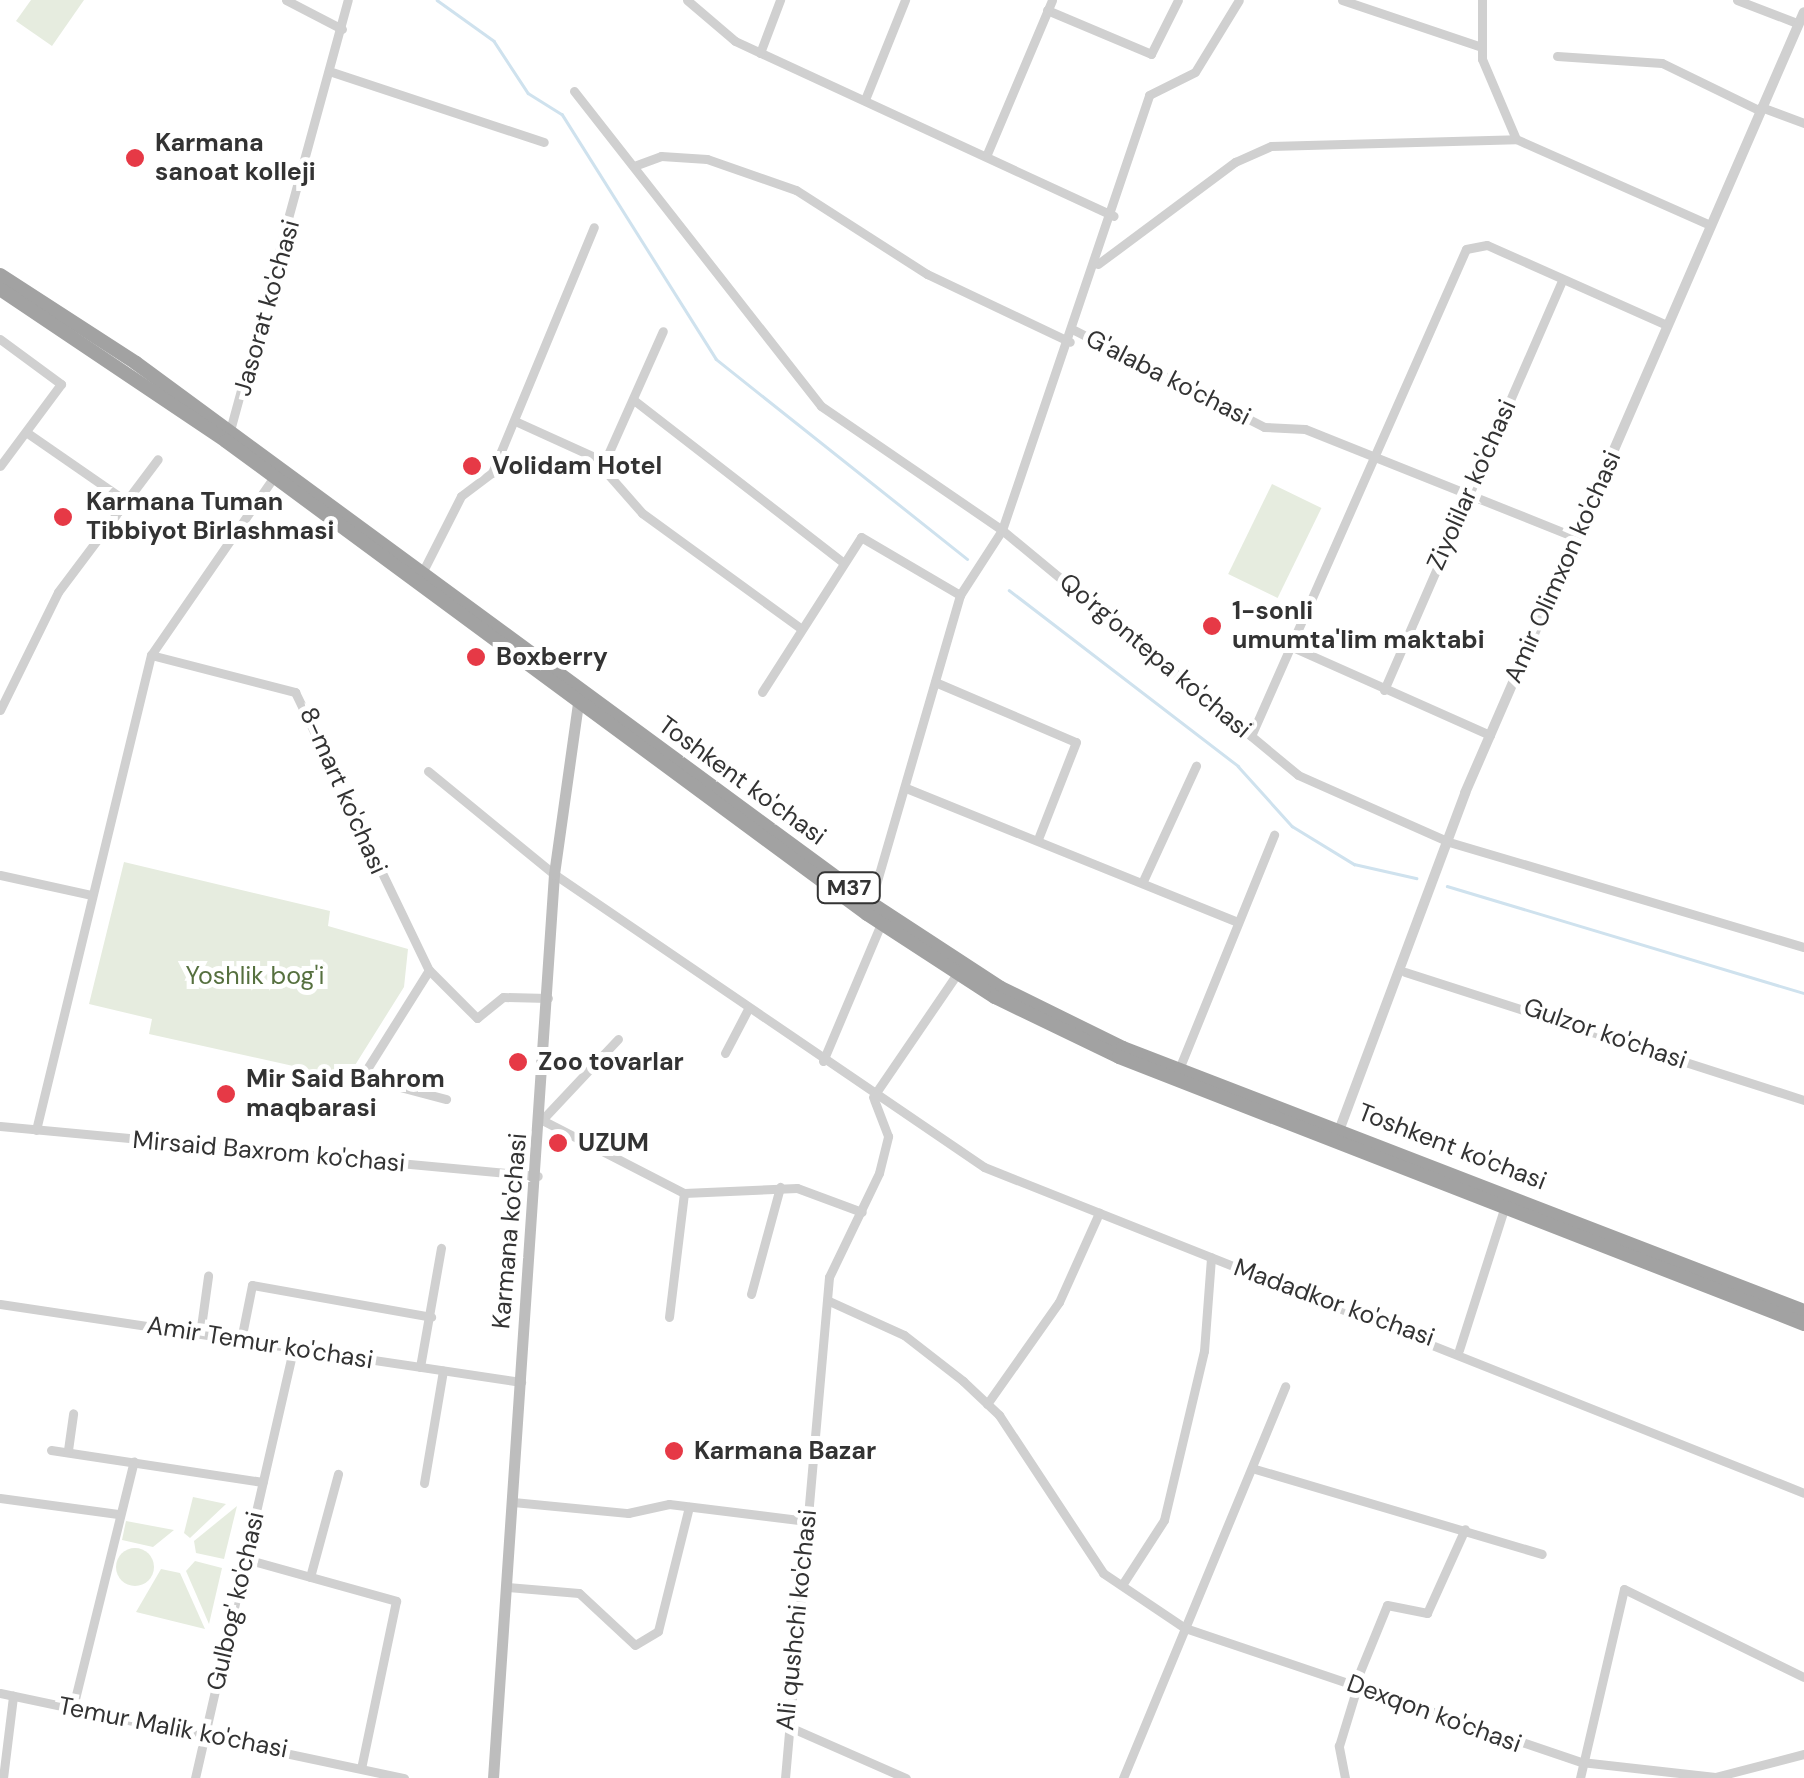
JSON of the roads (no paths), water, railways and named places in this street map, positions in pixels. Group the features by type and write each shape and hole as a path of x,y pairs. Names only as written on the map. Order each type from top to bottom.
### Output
{"highway":[{"name":"Toshkent ko'chasi","path":"0,275 422,572 578,696"},
{"name":"Toshkent ko'chasi","path":"0,289 228,436"},
{"name":"Toshkent ko'chasi","path":"277,471 869,909 959,970 1180,1069 1804,1324"},
{"name":"Toshkent ko'chasi","path":"869,909 881,924 959,970 1120,1057 1338,1134 1804,1311"}],"main road":[{"name":"Karmana ko'chasi","path":"493,1778 542,1120 554,874 578,696"}],"street":[{"path":"286,0 342,28"},
{"name":"Jasorat ko'chasi","path":"228,436 332,72 348,0"},
{"path":"686,0 760,54 866,97 1114,216"},
{"path":"760,54 780,0"},
{"path":"866,97 905,0"},
{"path":"987,154 1050,5 1151,54 1178,0"},
{"path":"869,909 960,595 1002,530 1098,264 1149,95 1195,72 1239,0"},
{"path":"1342,0 1479,46"},
{"path":"1482,0 1479,46 1516,139"},
{"path":"1737,0 1797,23"},
{"name":"Amir Olimxon ko'chasi","path":"1338,1134 1405,972 1490,736 1804,12"},
{"path":"1557,56 1662,63 1760,108 1804,122"},
{"path":"332,72 544,142"},
{"name":"Qo'rg'ontepa ko'chasi","path":"574,91 821,406 1002,530 1298,775 1449,842 1804,947"},
{"path":"1098,264 1235,162 1272,146 1516,139 1710,225"},
{"path":"634,166 661,156 707,159 796,190 927,274 1070,342"},
{"path":"422,572 461,496 492,473 594,227"},
{"path":"1251,736 1475,243 1667,325"},
{"name":"Ziyolilar ko'chasi","path":"1384,690 1562,281"},
{"name":"G'alaba ko'chasi","path":"1074,330 1264,427 1305,429 1468,491 1577,538"},
{"path":"602,470 663,331"},
{"path":"0,339 61,384 0,466"},
{"path":"634,401 841,560"},
{"path":"515,421 592,456 642,513 800,628"},
{"path":"26,432 127,502"},
{"path":"0,710 58,592 158,460"},
{"path":"36,1130 152,655 277,471"},
{"path":"762,692 841,560 861,537 878,542 960,595"},
{"path":"1290,646 1490,736"},
{"name":"8-mart ko'chasi","path":"152,655 295,692 309,706 429,970 471,1013 483,1016 503,997 548,998"},
{"path":"935,682 1076,742 1038,840"},
{"path":"1144,881 1196,766"},
{"name":"Madadkor ko'chasi","path":"428,771 554,874 873,1097 984,1167 1460,1350 1804,1492"},
{"path":"906,788 1144,881 1236,922"},
{"path":"1180,1069 1274,835"},
{"path":"0,875 91,895"},
{"path":"823,1062 881,924"},
{"path":"429,970 364,1069 370,1082 446,1098"},
{"path":"873,1097 959,970"},
{"name":"Gulzor ko'chasi","path":"1405,972 1804,1100"},
{"path":"725,1054 748,1009"},
{"path":"618,1039 542,1120 684,1193 780,1188 862,1212"},
{"name":"Ali qushchi ko'chasi","path":"785,1778 785,1725 830,1277 862,1212 888,1136 873,1097"},
{"name":"Mirsaid Baxrom ko'chasi","path":"0,1126 538,1176"},
{"path":"751,1294 780,1188"},
{"path":"669,1317 684,1193"},
{"path":"1460,1350 1506,1204"},
{"path":"987,1404 1058,1302 1099,1212"},
{"path":"420,1368 442,1248"},
{"path":"1122,1586 1164,1520 1204,1350 1210,1257"},
{"path":"200,1334 208,1276"},
{"path":"241,1340 252,1285 431,1317"},
{"name":"Dexqon ko'chasi","path":"829,1301 904,1335 987,1404 1103,1573 1185,1628 1582,1762 1716,1778 1804,1754"},
{"name":"Amir Temur ko'chasi","path":"0,1304 521,1382"},
{"name":"Gulbog' ko'chasi","path":"195,1778 293,1349"},
{"path":"424,1484 443,1371"},
{"path":"1123,1778 1255,1470 1285,1386"},
{"path":"68,1450 73,1413"},
{"name":"Gulbog' ko'chasi","path":"52,1450 263,1482"},
{"path":"73,1707 134,1462"},
{"path":"1255,1470 1542,1554"},
{"path":"310,1577 338,1474"},
{"path":"0,1498 118,1514"},
{"path":"513,1502 628,1513 689,1507 807,1521"},
{"path":"507,1586 579,1593 634,1645 658,1630 689,1507"},
{"path":"1345,1778 1338,1746 1387,1605 1427,1613 1465,1529"},
{"path":"246,1559 396,1600 361,1768"},
{"path":"1580,1778 1624,1589 1804,1676"},
{"name":"Temur Malik ko'chasi","path":"0,1693 206,1732 404,1778"},
{"path":"3,1778 13,1696"},
{"path":"785,1725 906,1778"}],"waterway":[{"path":"437,0 494,41 528,93 562,114 716,359 967,559"},
{"path":"1009,590 1238,766 1292,826 1354,864 1416,878"},
{"path":"1447,886 1804,993"}],"place":[{"name":"Karmana sanoat kolleji","path":"135,158"},
{"name":"Volidam Hotel","path":"472,466"},
{"name":"Karmana Tuman Tibbiyot Birlashmasi","path":"63,517"},
{"name":"1-sonli umumta'lim maktabi","path":"1212,626"},
{"name":"Boxberry","path":"476,657"},
{"name":"Zoo tovarlar","path":"518,1062"},
{"name":"Mir Said Bahrom maqbarasi","path":"226,1094"},
{"name":"UZUM","path":"558,1143"},
{"name":"Karmana Bazar","path":"674,1451"}],"park label":[{"name":"Yoshlik bog'i","path":"255,976"}]}
